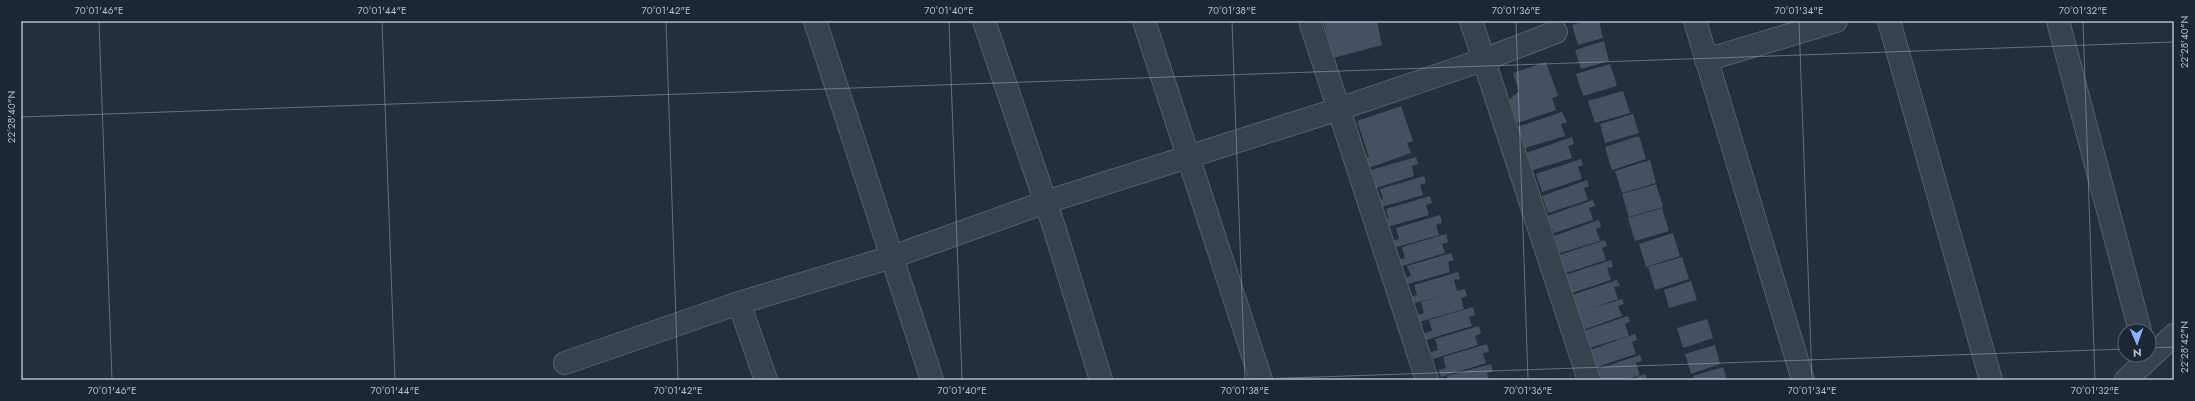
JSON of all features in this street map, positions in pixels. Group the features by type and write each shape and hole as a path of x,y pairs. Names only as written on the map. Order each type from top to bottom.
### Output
{"street":[{"path":"815,21 932,380"},
{"path":"984,21 1046,202 1101,380"},
{"path":"1144,21 1261,380"},
{"path":"1310,21 1427,380"},
{"path":"1471,21 1589,380"},
{"path":"1695,21 1803,380"},
{"path":"1706,60 1836,21"},
{"path":"1889,21 1991,380"},
{"path":"2058,21 2138,323"},
{"path":"565,363 739,303 892,257 1046,202 1339,109 1483,60 1556,32"},
{"path":"739,303 766,380"},
{"path":"2157,349 2174,335"},
{"path":"2126,380 2142,363"}],"building":[{"path":"1324,21 1377,21 1382,45 1333,58"},
{"path":"1587,21 1599,21 1603,38 1578,45 1572,25"},
{"path":"1604,41 1609,61 1581,69 1575,50"},
{"path":"1546,62 1558,96 1552,98 1556,110 1517,123 1509,100 1519,91 1513,73"},
{"path":"1610,64 1617,86 1583,96 1576,74"},
{"path":"1623,91 1630,113 1595,123 1588,101"},
{"path":"1401,106 1413,141 1407,143 1411,153 1366,169 1362,159 1369,157 1357,121"},
{"path":"1562,112 1567,122 1561,124 1565,136 1525,148 1517,127"},
{"path":"1633,114 1639,133 1605,143 1600,124"},
{"path":"1639,136 1646,159 1612,170 1605,147"},
{"path":"1572,137 1574,144 1568,146 1572,158 1533,170 1526,153"},
{"path":"1416,157 1418,164 1412,166 1414,176 1370,190 1367,182 1375,180 1371,170"},
{"path":"1581,159 1583,165 1578,167 1582,179 1542,192 1536,174"},
{"path":"1650,160 1656,183 1622,193 1615,171"},
{"path":"1424,176 1426,183 1420,185 1423,195 1378,208 1376,201 1383,199 1380,189"},
{"path":"1587,180 1589,186 1584,188 1588,200 1548,213 1542,196"},
{"path":"1656,184 1663,207 1629,217 1622,194"},
{"path":"1430,196 1432,203 1426,205 1429,215 1384,228 1381,221 1389,219 1386,209"},
{"path":"1593,200 1595,206 1589,208 1593,220 1554,233 1547,216"},
{"path":"1662,208 1669,231 1635,241 1628,218"},
{"path":"1440,215 1442,223 1436,225 1439,235 1393,248 1392,241 1399,239 1396,228"},
{"path":"1599,220 1601,227 1596,229 1600,241 1560,253 1554,236"},
{"path":"1673,233 1680,256 1646,267 1639,244"},
{"path":"1446,234 1448,242 1442,244 1445,253 1399,267 1397,260 1405,258 1402,247"},
{"path":"1605,240 1607,246 1602,248 1606,260 1566,273 1560,255"},
{"path":"1451,253 1454,260 1448,262 1450,272 1405,285 1403,279 1411,276 1407,266"},
{"path":"1682,257 1689,279 1655,290 1648,267"},
{"path":"1611,260 1613,267 1607,268 1611,280 1572,293 1565,275"},
{"path":"1458,272 1460,279 1454,280 1457,291 1465,289 1467,296 1461,298 1464,309 1419,322 1417,315 1424,313 1421,302 1444,295 1411,304 1409,297 1417,295 1414,285"},
{"path":"1617,280 1620,286 1614,287 1618,299 1590,309 1622,299 1624,304 1618,306 1622,316 1583,330 1572,295"},
{"path":"1691,281 1697,300 1669,308 1664,290"},
{"path":"1473,307 1475,315 1469,317 1472,326 1426,340 1424,333 1432,331 1429,320"},
{"path":"1628,316 1630,321 1625,324 1629,336 1589,348 1583,331"},
{"path":"1707,319 1713,338 1683,348 1677,328"},
{"path":"1479,326 1481,334 1475,336 1478,345 1433,359 1431,352 1438,350 1435,339"},
{"path":"1635,334 1637,340 1632,342 1636,354 1597,367 1590,350"},
{"path":"1487,344 1489,352 1483,353 1486,363 1441,377 1439,370 1446,368 1443,357"},
{"path":"1715,345 1720,364 1691,374 1685,354"},
{"path":"1640,355 1642,361 1636,363 1640,375 1625,380 1598,380 1594,370"},
{"path":"1491,364 1493,371 1487,373 1489,380 1448,380 1447,376"},
{"path":"1723,367 1727,380 1694,380 1693,376"},
{"path":"1645,374 1648,380 1629,380"}]}
